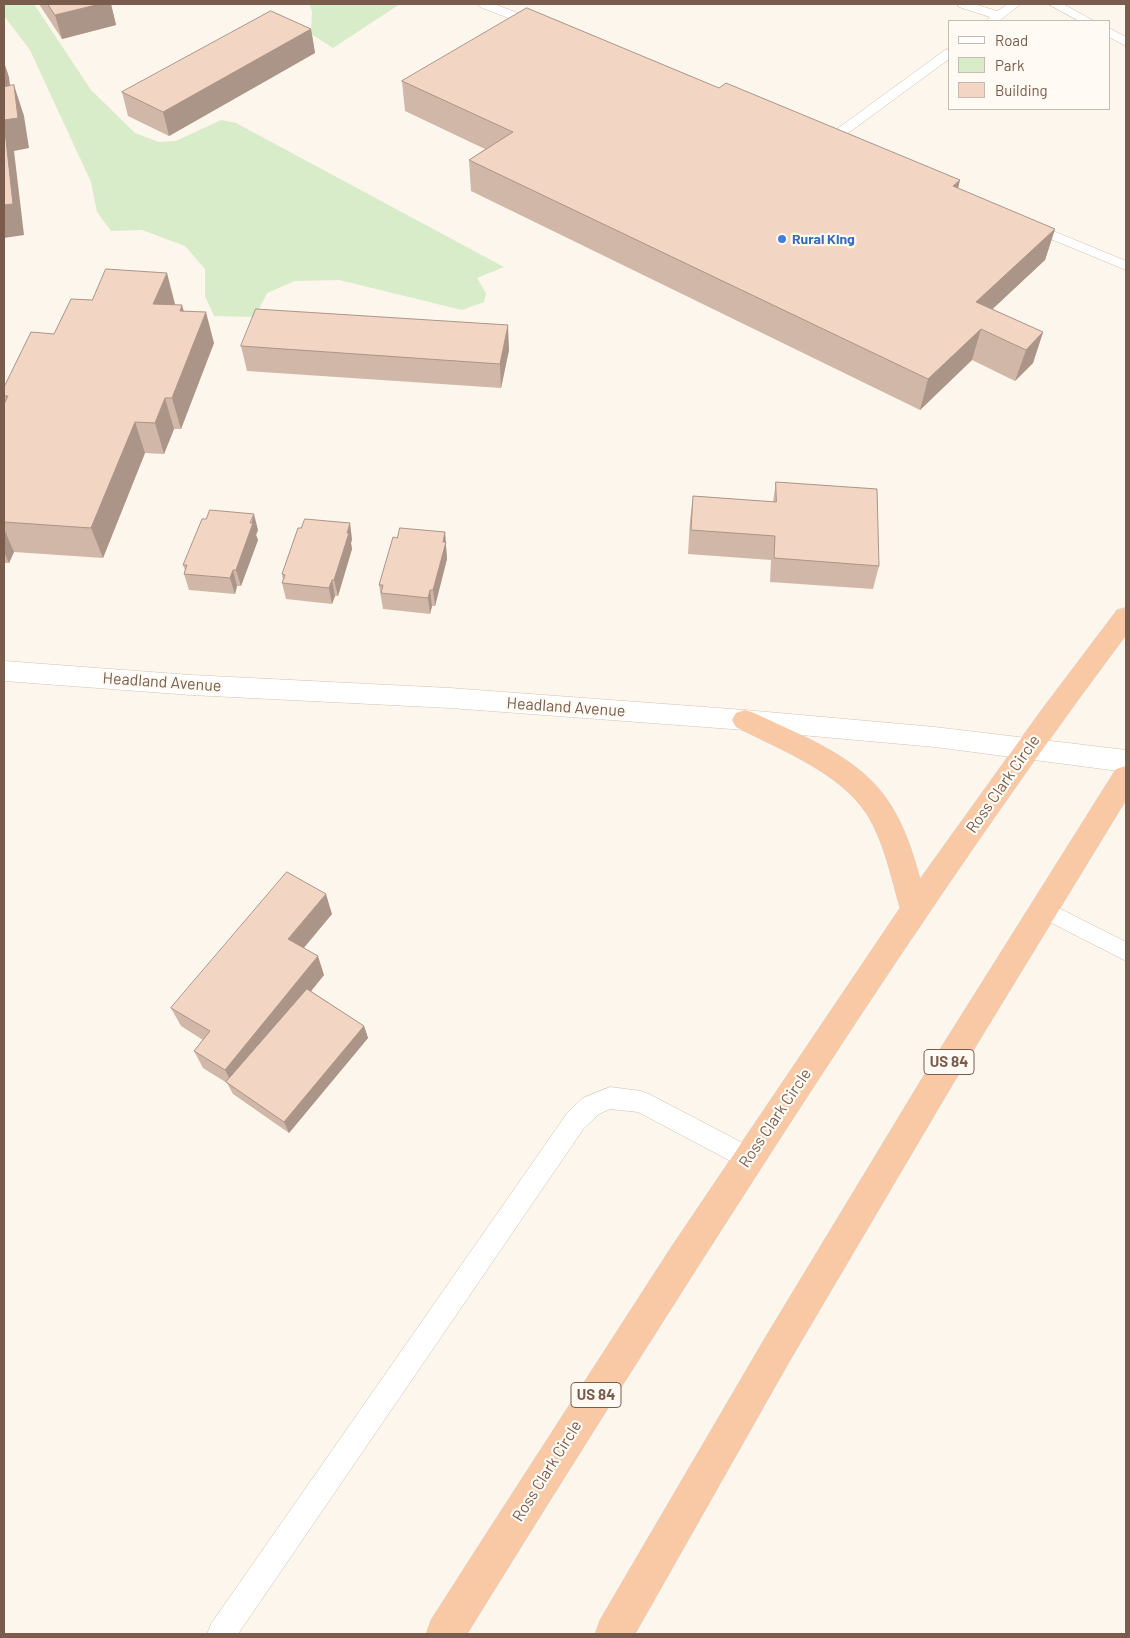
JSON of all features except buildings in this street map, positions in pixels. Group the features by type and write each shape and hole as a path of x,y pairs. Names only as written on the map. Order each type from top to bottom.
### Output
{"highway":[{"name":"Ross Clark Circle","path":"445,1634 539,1482 748,1158 915,909 1027,749 1126,617"},
{"path":"745,720 840,770 864,790 881,812 893,841 915,909"},
{"name":"US 84","path":"614,1634 777,1350 943,1072 1126,777"}],"main road":[{"name":"Headland Avenue","path":"4,671 191,685 450,698 745,720 935,737 1126,762"}],"lane":[{"path":"484,4 553,31"},
{"path":"963,4 995,19 1015,4"},
{"path":"1054,4 1086,20"},
{"path":"1110,33 1126,42"},
{"path":"856,151 826,138 948,54"},
{"path":"1020,221 1126,266"},
{"path":"1043,910 1126,952"},
{"path":"221,1634 576,1120 591,1106 610,1098 641,1102 748,1158"}],"green space":[{"path":"4,4 34,4 91,90 135,133 159,142 176,141 221,120 236,123 504,267 477,278 486,293 484,302 462,310 339,280 295,281 267,293 255,317 214,316 205,296 205,269 185,246 142,230 111,231 97,212 91,182 30,50 4,16"},
{"path":"309,4 400,4 333,48 311,34 312,11"}],"place":[{"name":"Rural King","path":"782,239"}]}
